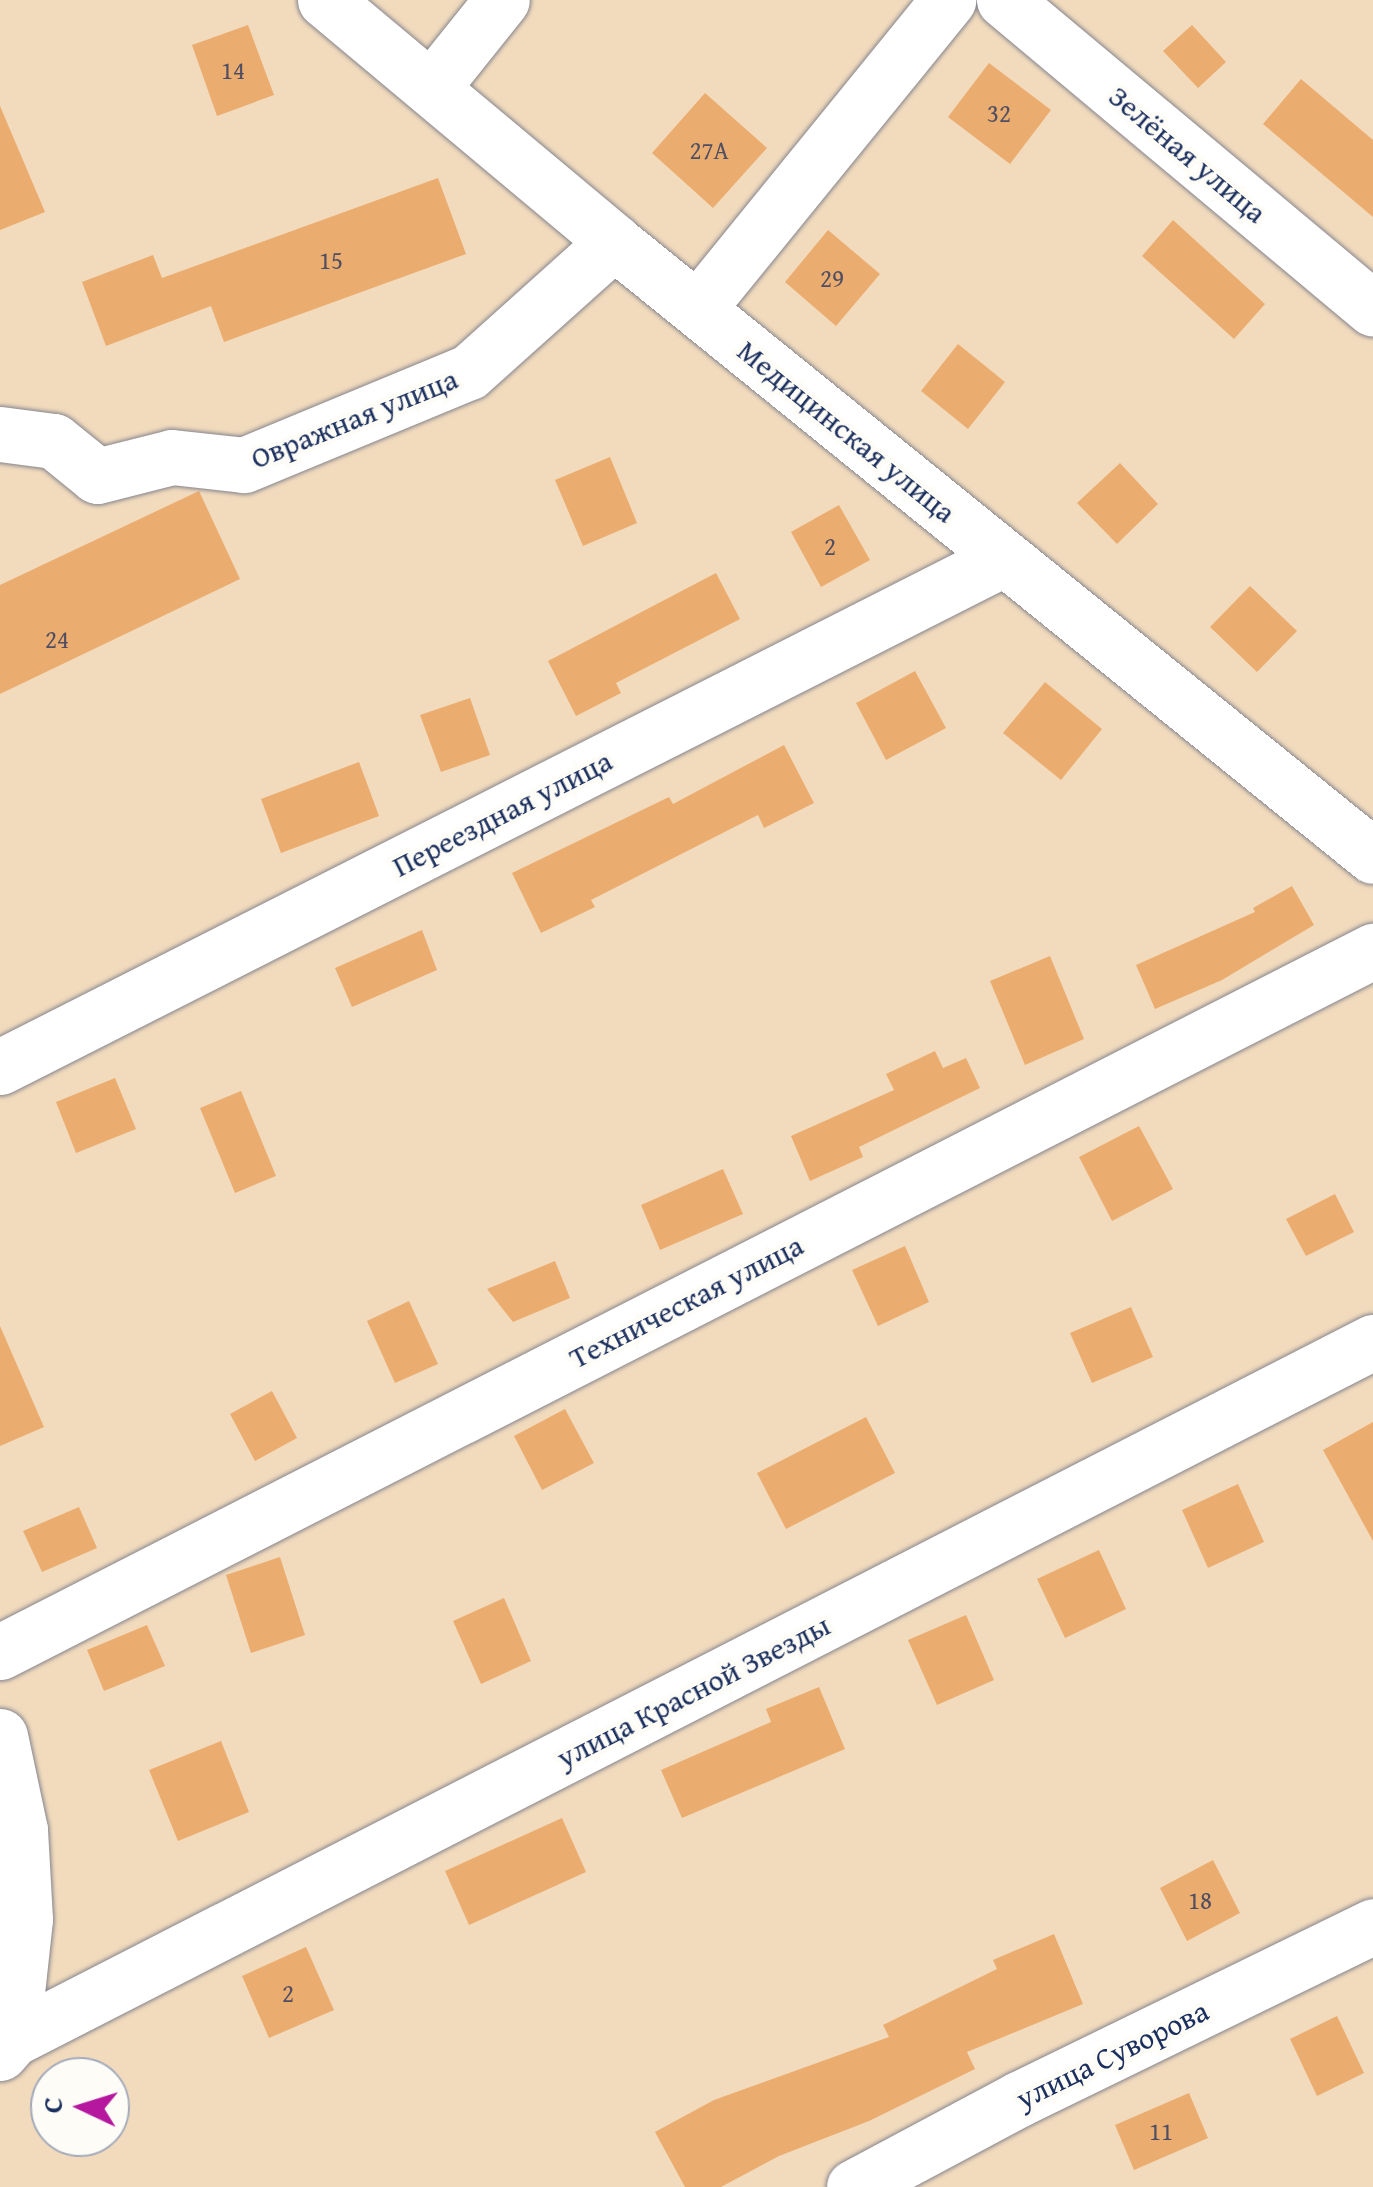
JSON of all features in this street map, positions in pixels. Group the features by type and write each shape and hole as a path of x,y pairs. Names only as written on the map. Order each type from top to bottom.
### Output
{"street":[{"name":"Медицинская улица","path":"325,0 433,86 614,242 1373,856"},
{"path":"433,86 502,0"},
{"path":"698,308 948,0"},
{"name":"Зелёная улица","path":"1004,0 1373,308"},
{"name":"Овражная улица","path":"0,434 54,441 97,476 172,457 244,465 470,372 614,242"},
{"name":"Переездная улица","path":"0,1067 1003,558"},
{"name":"Техническая улица","path":"0,1652 1373,951"},
{"name":"улица Красной Звезды","path":"6,2046 1373,1342"},
{"path":"0,1736 20,1830 26,1919 6,2046"},
{"name":"улица Суворова","path":"854,2187 1019,2100 1373,1926"}],"building":[{"path":"248,25 274,95 217,116 192,45"},
{"path":"1192,25 1226,62 1198,88 1163,51"},
{"path":"989,63 1051,110 1010,164 948,117"},
{"path":"1301,79 1373,140 1373,217 1263,124"},
{"path":"705,93 767,148 713,208 652,153"},
{"path":"0,106 45,212 0,230"},
{"path":"438,178 466,254 224,342 211,306 106,346 82,282 153,255 162,278"},
{"path":"1173,220 1265,304 1234,339 1142,256"},
{"path":"828,230 880,274 836,326 785,282"},
{"path":"958,344 1005,382 968,429 921,391"},
{"path":"610,457 637,523 583,546 555,480"},
{"path":"1120,463 1158,504 1117,544 1077,503"},
{"path":"199,491 240,579 0,694 0,585"},
{"path":"839,505 870,560 821,587 791,532"},
{"path":"716,573 740,619 616,683 621,693 576,716 548,661"},
{"path":"1250,586 1297,631 1257,672 1210,627"},
{"path":"915,671 946,728 886,760 856,703"},
{"path":"1045,682 1102,729 1061,780 1003,733"},
{"path":"470,698 490,755 441,772 420,715"},
{"path":"784,745 814,803 764,828 758,815 591,900 595,907 541,933 512,873 669,797 673,804"},
{"path":"359,762 379,816 281,853 261,799"},
{"path":"1292,886 1314,925 1222,980 1155,1009 1136,965 1255,912 1253,908"},
{"path":"422,930 437,970 352,1007 335,968"},
{"path":"1050,956 1084,1039 1025,1065 990,981"},
{"path":"935,1051 943,1068 966,1058 980,1088 859,1147 863,1157 810,1181 791,1136 894,1090 886,1074"},
{"path":"115,1078 136,1129 76,1153 56,1102"},
{"path":"241,1091 276,1176 235,1193 200,1108"},
{"path":"1139,1126 1173,1189 1112,1221 1079,1157"},
{"path":"723,1169 743,1214 660,1250 641,1205"},
{"path":"1335,1194 1354,1232 1306,1256 1286,1219"},
{"path":"905,1246 929,1302 878,1326 852,1270"},
{"path":"555,1261 570,1298 513,1322 487,1289"},
{"path":"409,1301 438,1364 395,1383 367,1321"},
{"path":"1131,1307 1153,1357 1092,1383 1070,1333"},
{"path":"0,1326 44,1427 0,1446"},
{"path":"272,1391 297,1438 255,1461 230,1414"},
{"path":"565,1409 594,1463 542,1490 514,1436"},
{"path":"866,1417 895,1473 786,1529 757,1473"},
{"path":"1373,1422 1373,1541 1323,1450"},
{"path":"1238,1484 1264,1542 1208,1568 1182,1510"},
{"path":"79,1507 97,1548 42,1572 23,1531"},
{"path":"1099,1550 1126,1609 1065,1638 1037,1579"},
{"path":"280,1557 305,1635 251,1653 226,1575"},
{"path":"504,1598 531,1661 481,1684 453,1621"},
{"path":"966,1615 994,1680 937,1705 908,1640"},
{"path":"147,1625 165,1666 104,1691 87,1650"},
{"path":"819,1687 845,1749 682,1818 661,1770 771,1722 766,1709"},
{"path":"221,1741 249,1812 178,1841 149,1770"},
{"path":"562,1818 586,1872 469,1925 445,1871"},
{"path":"1213,1860 1240,1913 1187,1941 1160,1888"},
{"path":"1054,1934 1083,2004 967,2052 975,2069 869,2121 779,2156 721,2187 685,2187 655,2132 714,2100 889,2037 883,2025 997,1969 993,1960"},
{"path":"306,1947 334,2010 269,2038 242,1976"},
{"path":"1337,2016 1364,2073 1317,2096 1290,2039"},
{"path":"1189,2093 1208,2138 1134,2170 1115,2125"}]}
